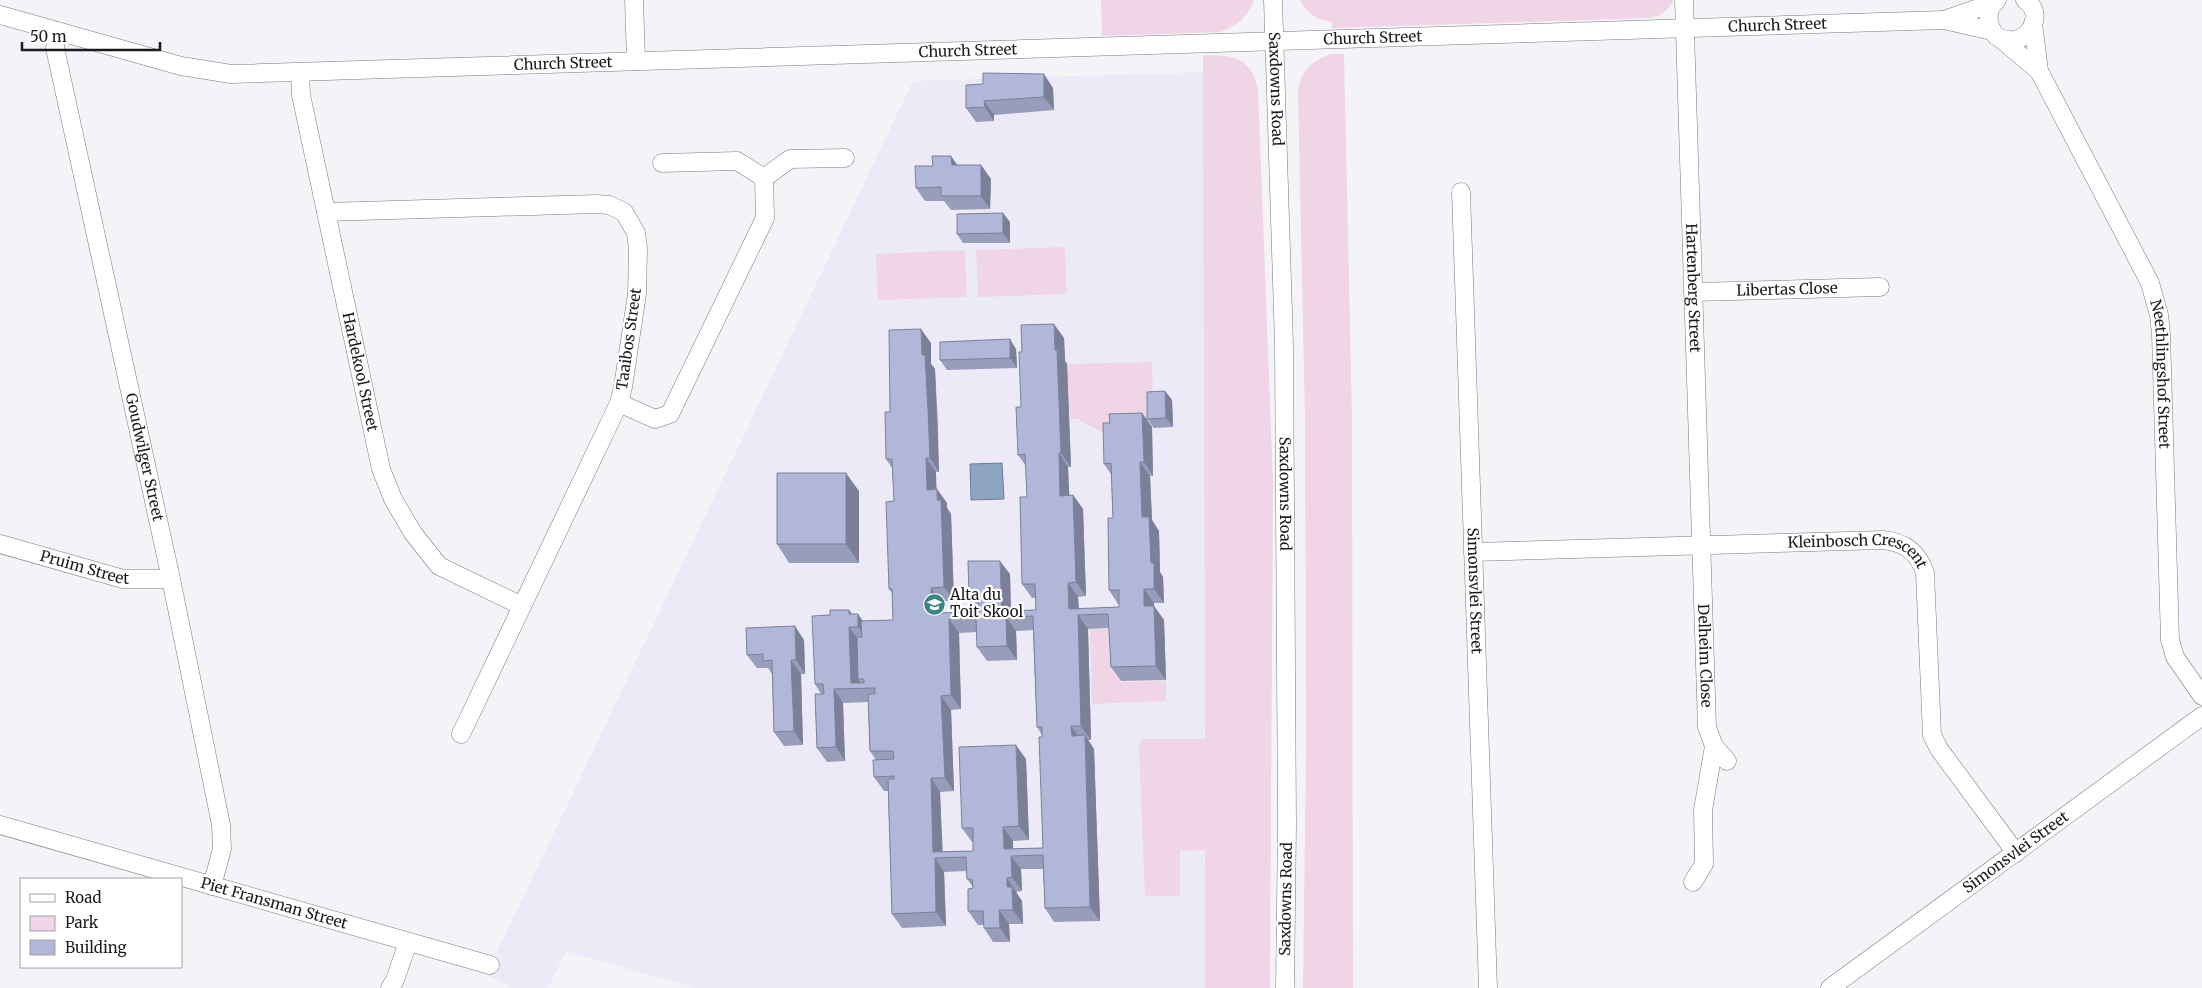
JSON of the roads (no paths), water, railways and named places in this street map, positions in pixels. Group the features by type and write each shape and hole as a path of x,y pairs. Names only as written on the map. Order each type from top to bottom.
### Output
{"street":[{"path":"634,0 636,61"},
{"name":"Saxdowns Road","path":"1273,0 1284,344 1287,805 1285,988"},
{"name":"Hartenberg Street","path":"1684,0 1702,546"},
{"path":"1995,2 1989,12 1988,22 1997,35 2039,70"},
{"name":"Church Street","path":"1944,20 1995,2"},
{"path":"1997,35 2011,41 2021,39 2029,33 2032,9"},
{"path":"2032,9 2039,70"},
{"name":"Church Street","path":"0,15 197,70 231,74 1944,20 1997,35"},
{"name":"Goudwilger Street","path":"57,31 55,48 171,579 221,825 222,849 212,886"},
{"name":"Neethlingshof Street","path":"2039,70 2155,296 2161,334 2170,640 2175,657 2202,696"},
{"name":"Hardekool Street","path":"300,73 301,95 381,469 393,499 413,533 439,566 522,606"},
{"path":"764,178 790,159 845,158"},
{"path":"662,163 738,161 764,178"},
{"path":"619,403 655,419 665,417 674,409 765,218 764,178"},
{"name":"Simonsvlei Street","path":"1461,192 1488,988"},
{"name":"Taaibos Street","path":"326,212 597,204 609,205 624,212 636,233 638,248 638,294 619,403 461,734"},
{"name":"Libertas Close","path":"1694,292 1880,287"},
{"name":"Kleinbosch Crescent","path":"1473,552 1883,540 1899,542 1913,551 1925,572 1932,735 1939,749 2016,853"},
{"name":"Pruim Street","path":"0,544 122,579 171,579"},
{"name":"Delheim Close","path":"1702,546 1707,727 1714,746 1727,761"},
{"name":"Simonsvlei Street","path":"1830,988 2202,716"},
{"path":"1693,882 1704,864 1703,810 1714,746"},
{"name":"Piet Fransman Street","path":"0,824 490,965"},
{"path":"390,988 395,980 408,942"}],"water":[{"path":"1002,463 1004,499 971,500 970,464"}],"place":[{"name":"Alta du Toit Skool","path":"934,604"}]}
